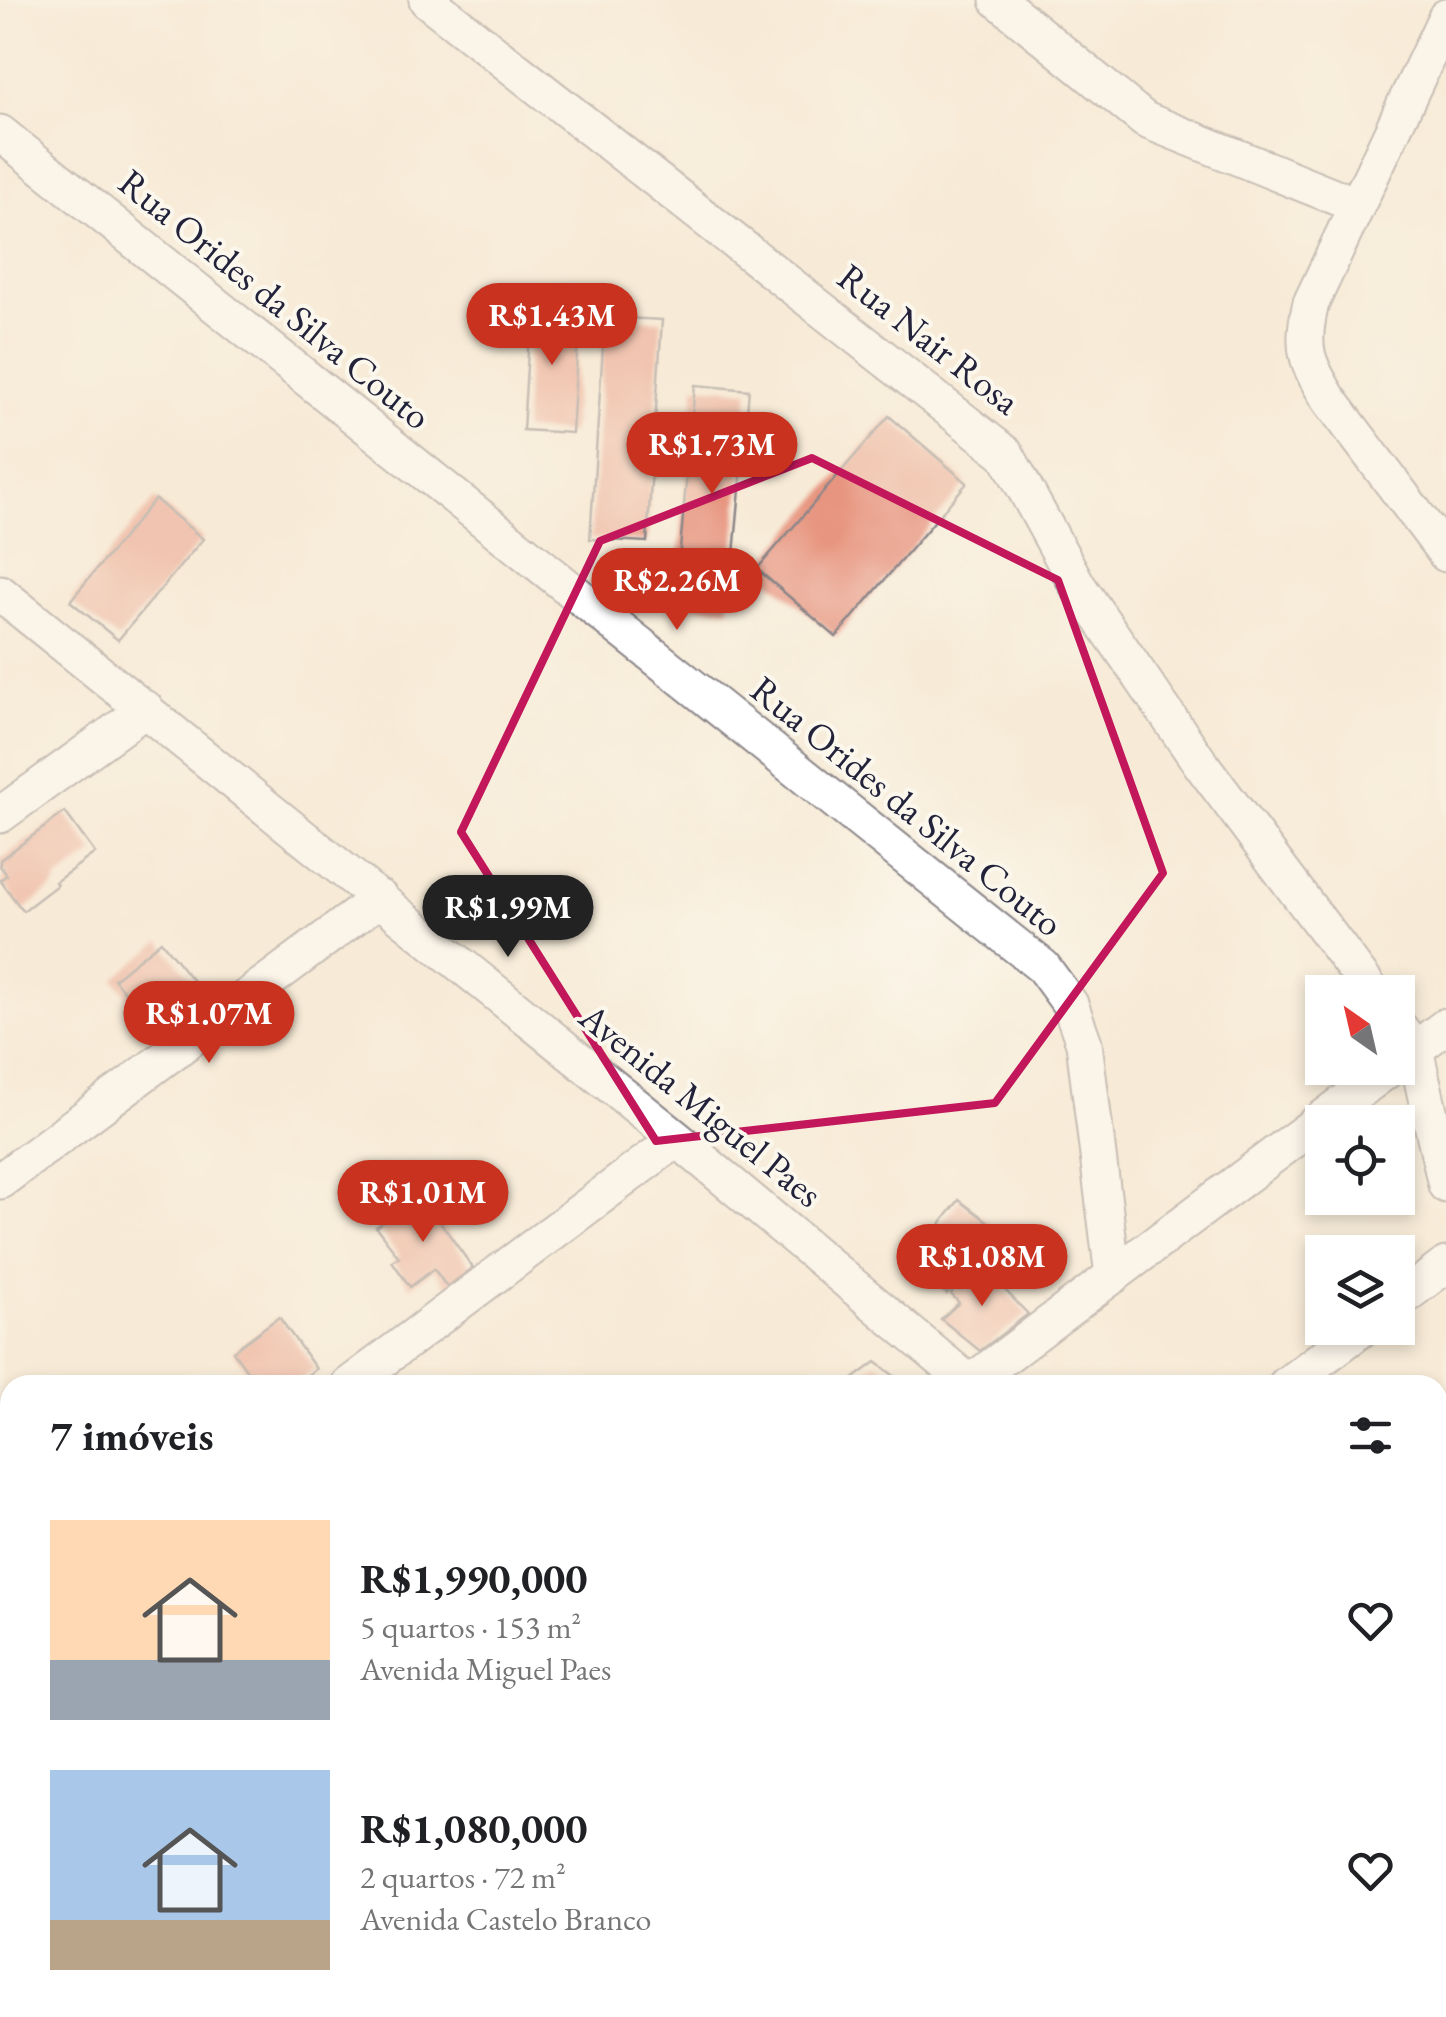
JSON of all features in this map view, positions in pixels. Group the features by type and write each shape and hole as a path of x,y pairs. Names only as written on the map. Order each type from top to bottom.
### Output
{"street":[{"name":"Rua Nair Rosa","path":"427,0 1006,454 1078,586 1201,764 1359,975"},
{"path":"998,0 1145,120 1356,205"},
{"path":"1439,0 1446,13 1311,303 1305,327 1306,352 1329,400 1446,554"},
{"name":"Rua Orides da Silva Couto","path":"0,133 1043,967 1070,1004 1084,1044 1112,1276"},
{"name":"Avenida Miguel Paes","path":"0,593 677,1139 959,1375"},
{"path":"0,815 146,709"},
{"path":"0,1181 380,898"},
{"path":"1415,1043 1446,1026"},
{"path":"982,1375 1356,1085"},
{"path":"1412,1085 1446,1185"},
{"path":"361,1375 677,1139"},
{"path":"1415,1289 1446,1265"},
{"path":"1300,1375 1340,1345"}],"highlighted area":[{"path":"812,458 1058,580 1163,873 995,1103 656,1141 461,832 600,541"}],"building":[{"path":"531,302 580,305 572,433 523,430"},
{"path":"605,317 662,320 647,542 590,539"},
{"path":"695,385 749,390 729,609 675,604"},
{"path":"889,416 967,483 836,637 757,569"},
{"path":"155,499 203,539 118,640 70,601"},
{"path":"65,812 95,853 23,911 0,880 7,875 0,860"},
{"path":"161,941 210,1002 163,1040 114,979"},
{"path":"421,1195 473,1268 447,1287 434,1269 410,1287 392,1261 399,1257 376,1227"},
{"path":"959,1200 995,1227 947,1294 906,1262"},
{"path":"976,1260 1028,1314 980,1351 941,1319 959,1303 951,1294"},
{"path":"279,1317 316,1369 307,1375 250,1375 233,1351"},
{"path":"876,1362 893,1375 858,1375"}]}
